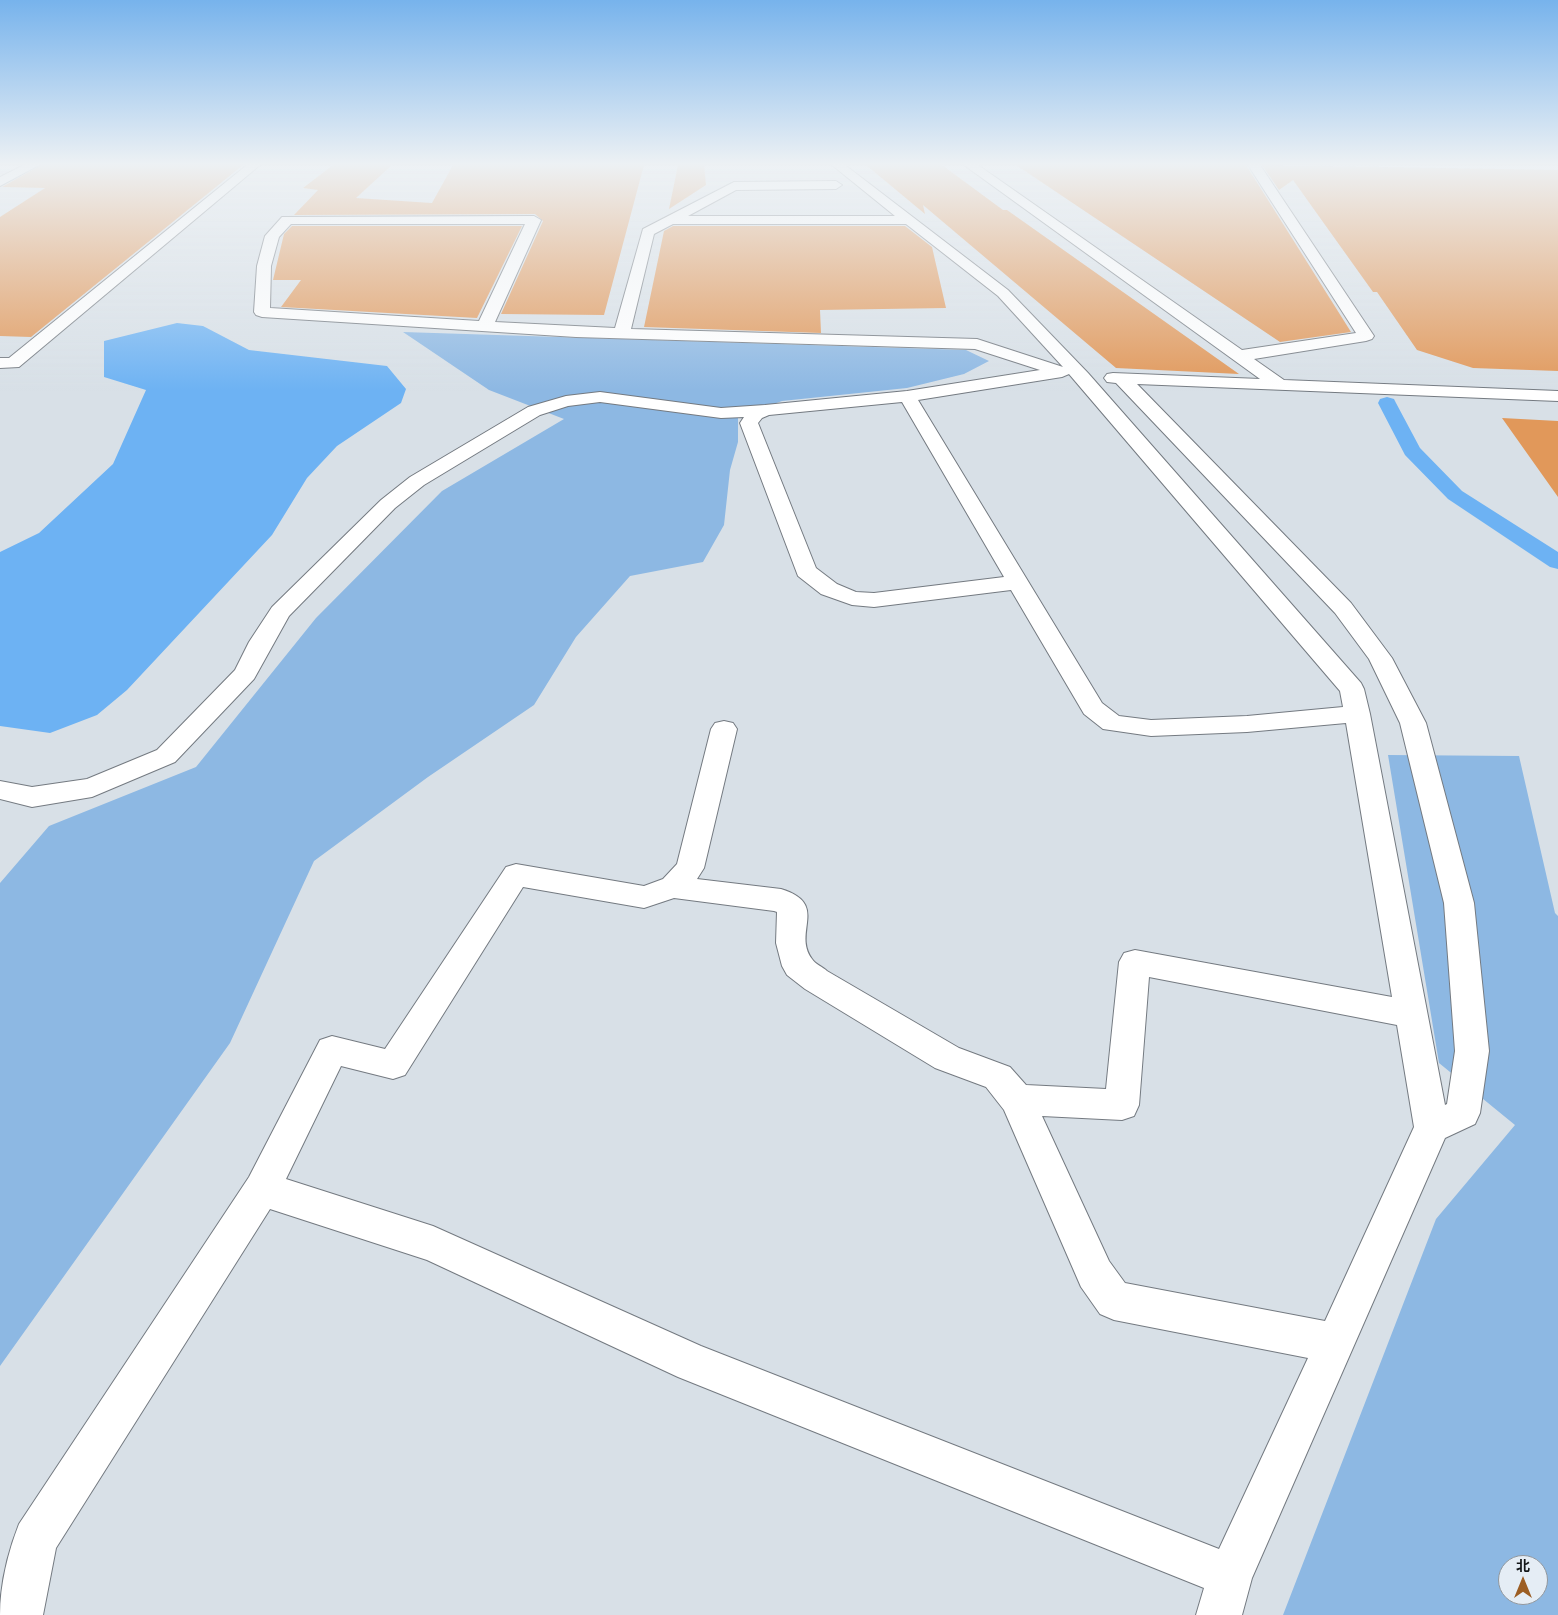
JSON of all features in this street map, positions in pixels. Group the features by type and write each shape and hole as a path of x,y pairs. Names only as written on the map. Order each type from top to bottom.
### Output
{"street":[{"path":"0,363 13,363 162,240"},
{"path":"271,240 264,266 262,312 622,333 977,344 1074,374 1122,379 1558,396"},
{"path":"485,326 525,240"},
{"path":"622,333 646,240"},
{"path":"936,240 1003,293 1352,690 1357,714 1432,1127 1230,1576 1219,1615"},
{"path":"1076,240 1280,385"},
{"path":"1239,356 1366,336 1303,240"},
{"path":"0,790 32,797 92,788 166,756 245,674 261,642 280,612 388,504 417,481 534,411 566,401 600,397 674,408 720,412 765,410 906,396 1074,374"},
{"path":"1122,379 1343,608 1380,658 1413,723 1459,902 1472,1051 1463,1113 1432,1127"},
{"path":"906,396 1093,708 1112,723 1151,728 1247,724 1357,714"},
{"path":"765,410 756,414 749,423 806,571 829,589 852,598 874,600 1019,582"},
{"path":"673,887 690,868 724,729"},
{"path":"20,1615 35,1540 262,1189 332,1050 393,1064 516,875 644,897 673,887 781,900 792,907 791,944 798,966 816,980 947,1058 998,1076 1017,1100 1095,1274 1114,1300 1335,1343"},
{"path":"1017,1100 1122,1105 1135,962 1411,1014"},
{"path":"262,1189 433,1244 692,1363 1230,1576"}],"shaded area":[{"path":"177,323 203,326 249,350 387,366 406,389 401,403 337,446 307,478 272,535 127,690 97,715 50,733 0,726 0,552 39,533 113,464 146,390 104,377 104,341"},
{"path":"403,332 966,350 989,361 964,374 907,388 782,401 738,417 738,442 730,470 724,525 703,562 630,576 576,637 534,705 428,777 314,861 230,1043 0,1366 0,883 49,826 196,767 316,618 442,491 564,419 489,390"},
{"path":"1388,755 1519,756 1555,913 1558,916 1558,1615 1283,1615 1436,1219 1515,1125 1439,1063"}],"building":[{"path":"0,240 150,240 31,337 0,336"},
{"path":"282,240 515,240 477,318 281,307 301,280 273,280"},
{"path":"534,240 624,240 604,315 501,314"},
{"path":"662,240 923,240 932,247 946,308 820,310 821,333 644,327"},
{"path":"965,240 1050,240 1239,374 1116,368"},
{"path":"1128,240 1293,240 1351,332 1280,342"},
{"path":"1336,240 1558,240 1558,371 1473,368 1417,350 1377,292 1373,292"},
{"path":"1502,418 1558,421 1558,497"}],"waterway":[{"path":"1387,403 1412,451 1455,495 1558,562"}]}
